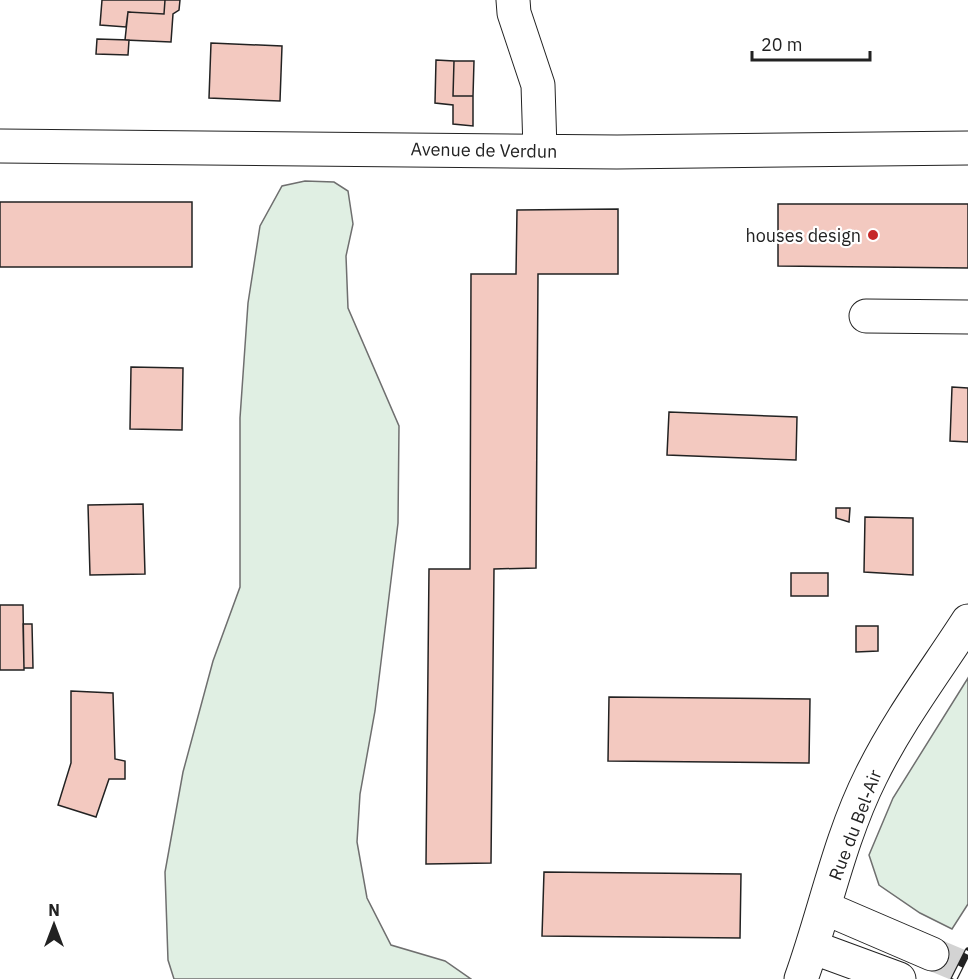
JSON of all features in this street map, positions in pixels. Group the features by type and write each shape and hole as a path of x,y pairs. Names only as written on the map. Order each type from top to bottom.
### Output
{"street":[{"path":"513,0 514,13 538,85 540,150"},
{"name":"Avenue de Verdun","path":"0,146 627,152 968,148"},
{"path":"866,316 968,317"},
{"name":"Rue du Bel-Air","path":"801,979 851,826 871,776 912,704 968,621"},
{"path":"825,908 932,954"},
{"path":"812,947 899,979"}],"green space":[{"path":"305,181 334,182 348,191 353,224 346,256 348,308 399,426 398,523 375,711 360,794 357,842 367,898 391,945 445,961 471,979 174,979 168,960 165,872 183,772 213,661 240,587 240,418 248,303 260,226 282,186"},
{"path":"968,678 968,904 952,929 920,913 879,885 869,855 893,798"}],"building":[{"path":"102,0 165,0 164,14 128,12 126,27 100,25"},
{"path":"165,0 180,0 179,10 173,14 171,42 125,40 128,12 164,14"},
{"path":"97,39 129,40 128,55 96,54"},
{"path":"211,43 282,46 280,101 209,98"},
{"path":"436,60 454,61 453,96 473,96 473,126 453,124 453,105 435,103"},
{"path":"454,61 474,61 473,96 453,96"},
{"path":"0,202 192,202 192,267 0,267"},
{"name":"houses design","path":"778,204 968,204 968,268 778,266"},
{"path":"618,209 618,274 538,274 536,568 494,569 491,863 426,864 429,569 470,569 471,274 516,274 517,210"},
{"path":"131,367 183,368 182,430 130,429"},
{"path":"952,387 968,388 968,442 950,441"},
{"path":"669,412 797,417 796,460 667,455"},
{"path":"143,504 145,574 90,575 88,505"},
{"path":"836,508 850,508 849,522 836,518"},
{"path":"865,517 913,518 913,575 864,572"},
{"path":"791,573 828,573 828,596 791,596"},
{"path":"0,605 23,605 24,670 0,670"},
{"path":"23,624 32,624 33,668 24,668"},
{"path":"856,626 878,626 878,651 856,652"},
{"path":"71,691 113,693 115,759 125,761 125,779 109,779 96,817 58,805 71,763"},
{"path":"609,697 810,699 809,763 608,761"},
{"path":"544,872 741,874 740,938 542,936"}],"tunnel":[{"path":"932,954 968,969"}],"railway":[{"path":"954,979 968,951"}],"place":[{"name":"houses design","path":"873,235"}]}
